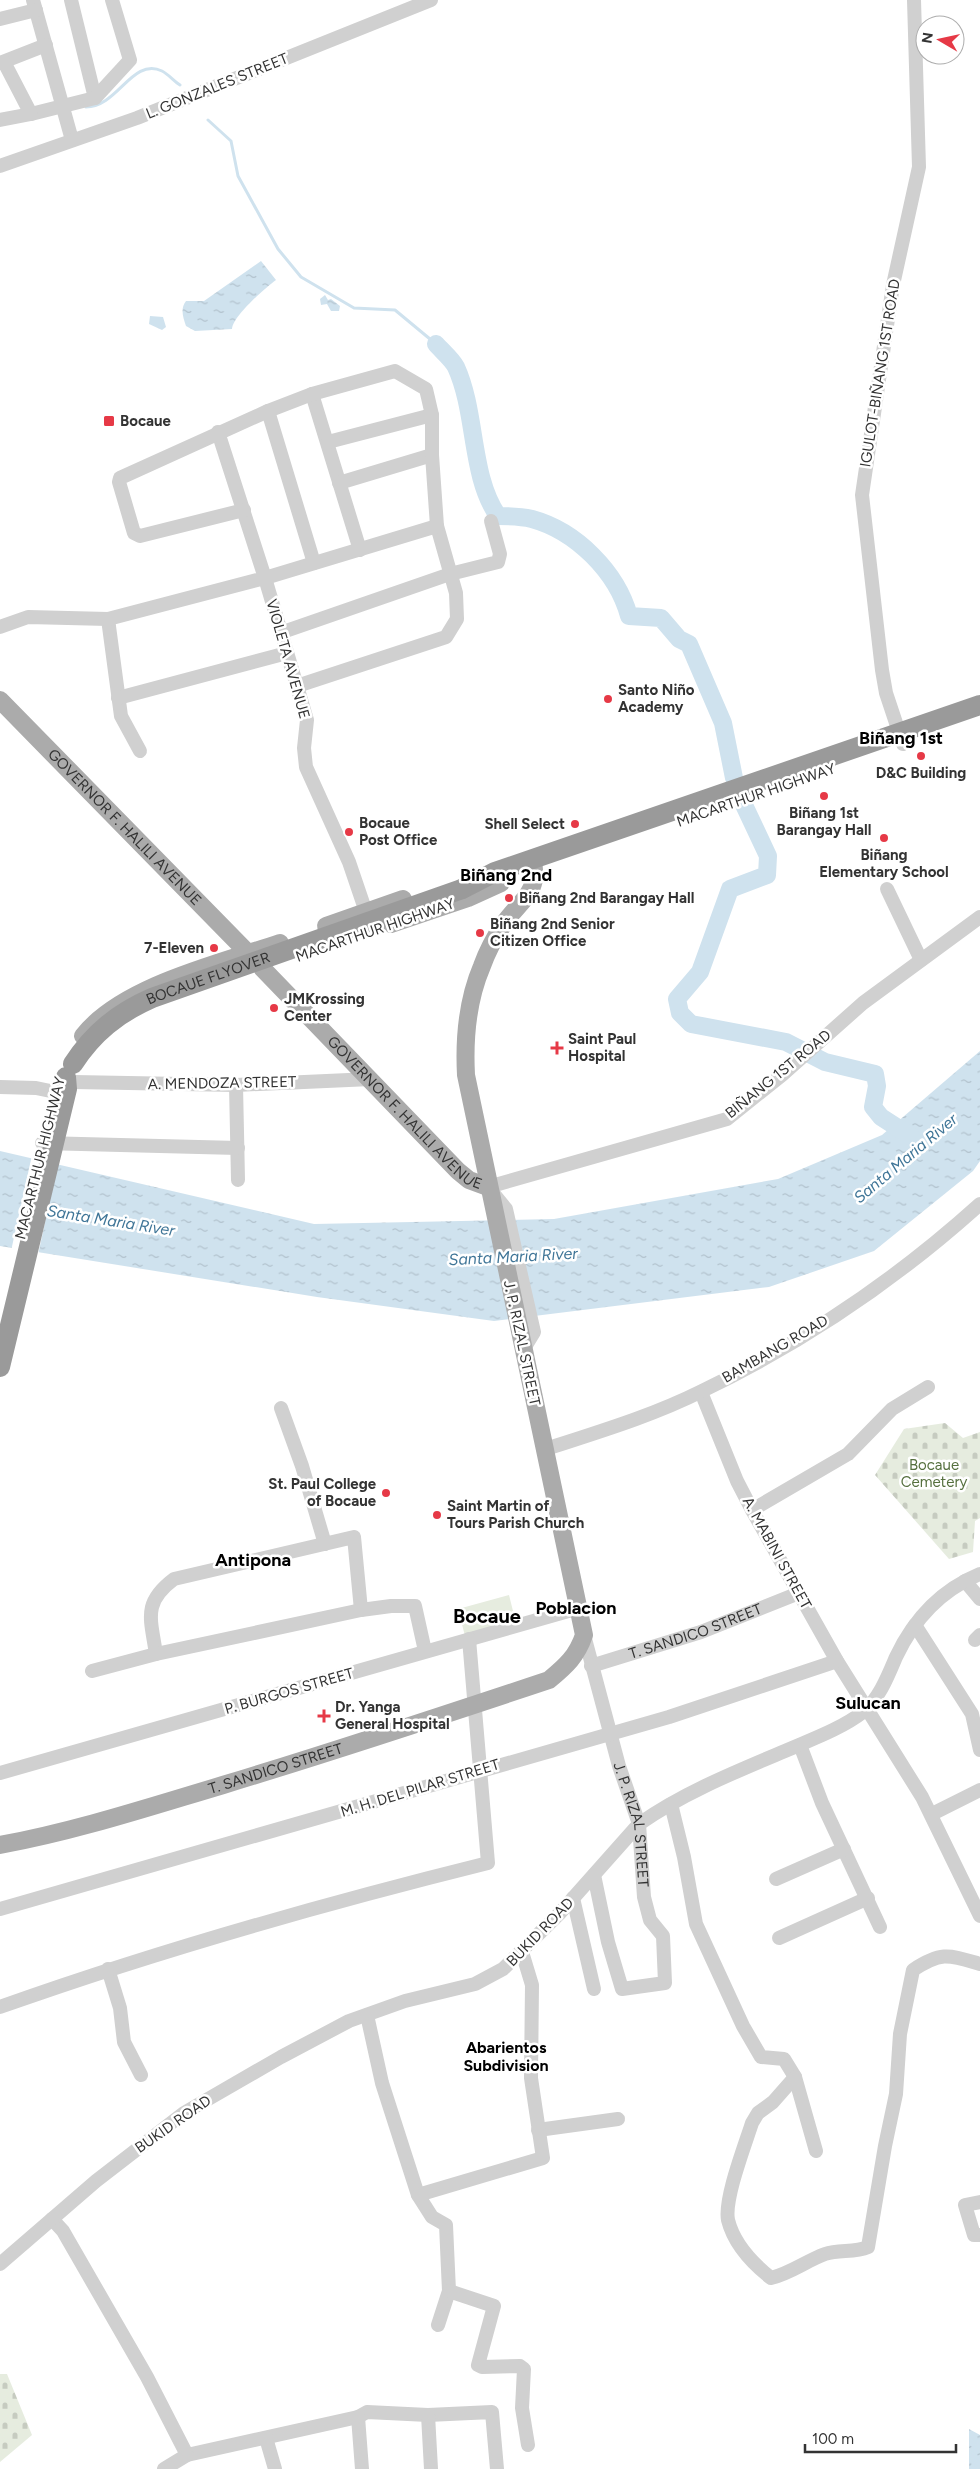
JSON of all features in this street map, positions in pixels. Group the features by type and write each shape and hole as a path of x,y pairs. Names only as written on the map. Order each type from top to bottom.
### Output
{"highway":[{"name":"MACARTHUR HIGHWAY","path":"901,738 980,705"},
{"name":"MACARTHUR HIGHWAY","path":"498,878 901,738 980,715"},
{"name":"BOCAUE FLYOVER","path":"66,1084 84,1048 101,1030 140,1004 284,950 498,878"},
{"name":"MACARTHUR HIGHWAY","path":"0,1367 20,1261 47,1146 66,1084"},
{"name":"MACARTHUR HIGHWAY","path":"0,1314 20,1261"}],"main road":[{"name":"GOVERNOR F. HALILI AVENUE","path":"0,700 248,954"},
{"name":"J. P. RIZAL STREET","path":"534,865 530,891 504,924 486,957 473,993 466,1024 466,1075 488,1187 500,1210 584,1636"},
{"name":"MACARTHUR HIGHWAY","path":"498,878 468,898 177,998 132,1018 99,1044 66,1084 59,1076 68,1057 88,1029 104,1014 140,992 461,880 498,878"},
{"name":"GOVERNOR F. HALILI AVENUE","path":"262,968 458,1171 469,1180 488,1187"},
{"name":"T. SANDICO STREET","path":"0,1845 45,1837 115,1818 549,1680 573,1659 584,1636"}],"street":[{"path":"71,0 95,98"},
{"path":"0,120 95,98 130,60 112,0"},
{"name":"L. GONZALES STREET","path":"0,166 137,118 431,0"},
{"name":"IGULOT-BIÑANG 1ST ROAD","path":"901,738 886,693 882,670 862,495 894,285 919,167 914,0"},
{"path":"0,19 34,5 72,140"},
{"path":"30,114 2,63 46,45"},
{"path":"244,510 140,536 134,533 118,486 120,478 218,432 312,394 395,371 426,389 432,415 432,455 437,526 456,593 458,619 446,637 297,686"},
{"path":"312,394 360,550"},
{"path":"268,411 314,563"},
{"path":"328,442 432,415"},
{"name":"VIOLETA AVENUE","path":"218,432 244,510 307,720 304,748 306,767 349,862 366,912"},
{"path":"340,483 432,455"},
{"path":"280,633 450,574 498,562 500,558 492,521"},
{"path":"0,627 28,617 108,619 265,578 437,526"},
{"path":"108,619 121,716 140,751"},
{"path":"118,698 287,654"},
{"path":"887,889 921,960"},
{"name":"BIÑANG 1ST ROAD","path":"488,1187 727,1118 808,1052 864,1003 980,917"},
{"name":"A. MENDOZA STREET","path":"0,1087 66,1084 236,1085 371,1079"},
{"path":"236,1085 238,1180"},
{"path":"47,1146 238,1148"},
{"name":"BAMBANG ROAD","path":"546,1449 626,1423 701,1392 767,1356 868,1294 980,1204"},
{"path":"752,1510 848,1454 892,1409 928,1387"},
{"name":"A. MABINI STREET","path":"701,1392 734,1473 752,1510 837,1661 868,1708 884,1740 932,1814 980,1916"},
{"path":"281,1408 302,1466 325,1544"},
{"path":"156,1654 151,1616 153,1600 162,1588 174,1579 354,1537 361,1610"},
{"name":"BUKID ROAD","path":"0,2264 96,2181 184,2113 281,2057 349,2021 405,2001 475,1984 503,1969 522,1952 573,1898 639,1824 671,1804 711,1784 800,1745 841,1725 868,1708 915,1625 936,1600 965,1581 980,1574"},
{"path":"965,1581 980,1599"},
{"name":"T. SANDICO STREET","path":"591,1666 701,1632 799,1593"},
{"path":"92,1672 156,1654 361,1610 391,1606 415,1606 425,1652"},
{"name":"P. BURGOS STREET","path":"0,1773 579,1608"},
{"path":"915,1625 976,1713 980,1750"},
{"name":"J. P. RIZAL STREET","path":"584,1636 591,1666 639,1824 644,1897 650,1920 663,1936 666,1983 622,1989 608,1942 594,1875"},
{"path":"0,2008 108,1970 224,1934 488,1863 469,1639"},
{"name":"M. H. DEL PILAR STREET","path":"0,1909 701,1708 837,1661"},
{"path":"800,1745 822,1803 880,1926"},
{"path":"932,1814 980,1790"},
{"path":"671,1804 684,1857 696,1924 718,1974 761,2057 784,2059 795,2076 816,2151"},
{"path":"776,1879 844,1849"},
{"path":"573,1898 594,1989"},
{"path":"778,1938 868,1898"},
{"path":"418,2195 544,2158 531,2078 532,1985 522,1952"},
{"path":"795,2076 773,2102 758,2113 752,2123 730,2195 728,2219 739,2246 755,2265 771,2278 789,2273 827,2254 859,2251 868,2247 884,2146 896,2094 900,2034 914,1970 932,1957 954,1957 980,1964"},
{"path":"108,1970 120,2008 124,2042 141,2075"},
{"path":"367,2015 382,2083 418,2195 432,2217 446,2226 449,2291 438,2325"},
{"path":"538,2130 618,2118"},
{"path":"980,2202 965,2205 974,2235 980,2235"},
{"path":"52,2219 63,2231 148,2377 187,2455"},
{"path":"449,2291 494,2306 478,2365 482,2367 520,2366 524,2369 522,2408 528,2445"},
{"path":"164,2469 187,2455 358,2417 367,2412 428,2415 492,2412 497,2469"},
{"path":"428,2415 431,2469"},
{"path":"358,2417 362,2469"},
{"path":"266,2438 275,2469"}],"green space":[{"name":"Bocaue Cemetery","path":"945,1423 963,1438 980,1432 980,1518 975,1521 973,1552 949,1559 875,1475 904,1429"},
{"path":"509,1595 516,1623 465,1636 458,1609"},
{"path":"0,2374 7,2374 32,2435 0,2462"}],"water":[{"path":"261,261 276,280 243,310 232,329 195,331 186,326 183,310 186,301 204,301"},
{"path":"325,295 328,300 331,299 340,306 339,311 331,311 327,304 321,305 320,299"},
{"path":"150,316 163,317 166,327 162,330 149,324"},
{"name":"Santa Maria River","path":"980,1051 980,1161 973,1171 874,1251 769,1287 494,1321 317,1297 0,1246 0,1151 314,1224 554,1219 778,1179 882,1135"},
{"path":"969,2429 980,2435 980,2469 969,2469"}],"pier":[{"path":"32,1155 58,1162 38,1255 11,1251"}],"waterway":[{"path":"86,107 97,105 107,99 133,76 142,71 151,69 162,71 180,85"},
{"path":"208,120 231,141 238,176 278,249 301,277 354,308 395,310 436,344"},
{"path":"436,344 456,367 463,385 483,482 489,500 498,516 532,519 564,533 579,543 605,569 615,584 629,616 661,618 679,639 689,644 723,723 734,778"},
{"name":"Santa Maria River","path":"744,805 768,856 767,875 730,889 700,972 677,999 680,1013 691,1024 786,1042 825,1062 875,1074 877,1086 873,1107 881,1117 912,1137"}],"place":[{"name":"Bocaue","path":"109,421"},
{"name":"Santo Niño Academy","path":"608,699"},
{"name":"D&C Building","path":"921,756"},
{"name":"Biñang 1st Barangay Hall","path":"824,796"},
{"name":"Shell Select","path":"575,824"},
{"name":"Bocaue Post Office","path":"349,832"},
{"name":"Biñang Elementary School","path":"884,838"},
{"name":"Biñang 2nd Barangay Hall","path":"509,898"},
{"name":"Biñang 2nd Senior Citizen Office","path":"480,933"},
{"name":"7-Eleven","path":"214,948"},
{"name":"JMKrossing Center","path":"274,1008"},
{"name":"Saint Paul Hospital","path":"557,1048"},
{"name":"St. Paul College of Bocaue","path":"386,1493"},
{"name":"Saint Martin of Tours Parish Church","path":"437,1515"},
{"name":"Dr. Yanga General Hospital","path":"324,1716"}],"district":[{"name":"Biñang 1st","path":"901,738"},
{"name":"Biñang 2nd","path":"506,875"},
{"name":"Antipona","path":"253,1560"},
{"name":"Poblacion","path":"576,1608"},
{"name":"Bocaue","path":"487,1616"},
{"name":"Sulucan","path":"868,1703"},
{"name":"Abarientos Subdivision","path":"506,2056"}]}
